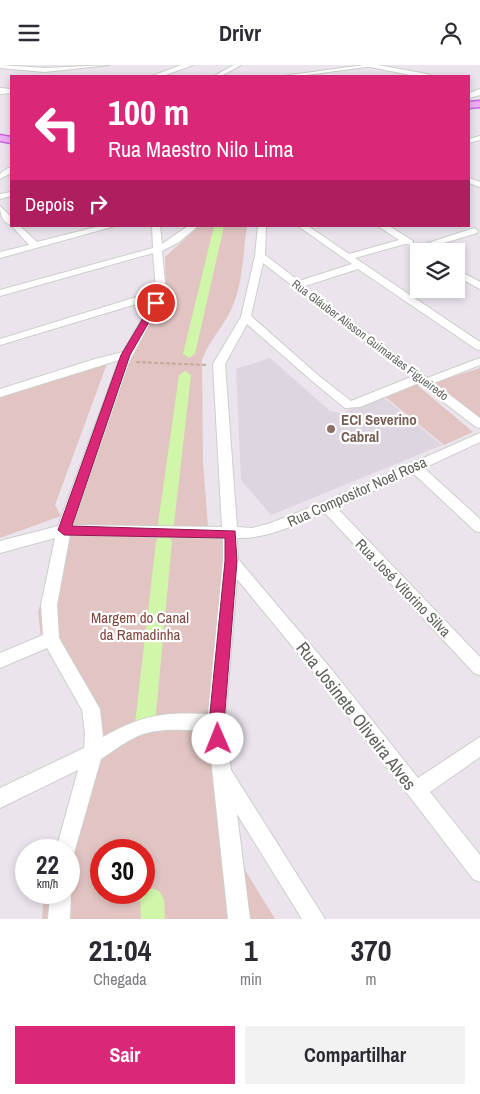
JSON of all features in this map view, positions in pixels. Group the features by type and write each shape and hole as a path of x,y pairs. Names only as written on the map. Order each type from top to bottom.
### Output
{"main road":[{"path":"159,75 189,65"}],"street":[{"path":"0,66 45,70 106,65"},
{"path":"219,75 238,65"},
{"path":"293,75 368,65 421,75"},
{"path":"92,66 104,74"},
{"path":"471,176 480,185"},
{"path":"0,209 10,221"},
{"path":"16,227 36,246"},
{"path":"0,255 107,227"},
{"path":"69,839 93,753 94,733 91,709 51,639 49,605 64,530 124,359 161,293 156,227"},
{"path":"1,291 159,249 176,240 193,227"},
{"path":"239,919 220,771 216,723 231,561 219,365 225,350 246,317 260,256 262,227"},
{"path":"304,227 480,347"},
{"path":"384,227 410,243"},
{"path":"444,243 477,233"},
{"path":"349,257 406,241"},
{"name":"Rua Gláuber Alisson Guimarães Figueiredo","path":"260,256 480,424"},
{"path":"298,285 360,265"},
{"path":"465,277 480,286"},
{"path":"0,342 161,293"},
{"path":"246,317 315,378 349,405 480,361"},
{"path":"0,393 99,361 124,359"},
{"name":"Rua Compositor Noel Rosa","path":"0,547 64,530 230,534 252,533 270,529 327,507 480,437"},
{"path":"415,467 480,527"},
{"name":"Rua José Vitorino Silva","path":"327,507 480,668"},
{"name":"Rua Josinete Oliveira Alves","path":"231,561 326,675 480,872"},
{"path":"0,661 51,639"},
{"path":"0,798 93,753 134,729 156,723 181,721 216,723"},
{"path":"415,791 480,746"},
{"path":"220,771 314,919"},
{"path":"59,919 60,904"}],"path":[{"path":"124,359 219,365"}],"shaded area":[{"name":"ECI Severino Cabral","path":"270,358 330,411 342,413 382,396 442,445 271,515 241,480 236,369"}],"green space":[{"path":"198,227 247,227 240,280 235,300 228,316 202,360 203,461 208,527 73,525 130,360 166,292 165,257"},
{"path":"108,361 55,505 61,516 0,538 0,398"},
{"path":"480,368 480,425 427,385"},
{"path":"416,384 473,432 444,445 384,396"},
{"name":"Margem do Canal da Ramadinha","path":"63,533 227,538 234,565 223,778 237,919 42,919 43,904 80,904 80,839 71,839 87,737 84,705 41,638 38,612"},
{"path":"237,857 275,919 245,919"}],"waterway":[{"path":"189,354 219,227"},
{"path":"166,524 185,375"},
{"path":"145,724 164,542"},
{"path":"152,904 153,919"}],"place":[{"name":"ECI Severino Cabral","path":"331,429"}],"route":[{"path":"156,303 125,355 64,530 230,534 231,561 216,723 218,739"}]}
